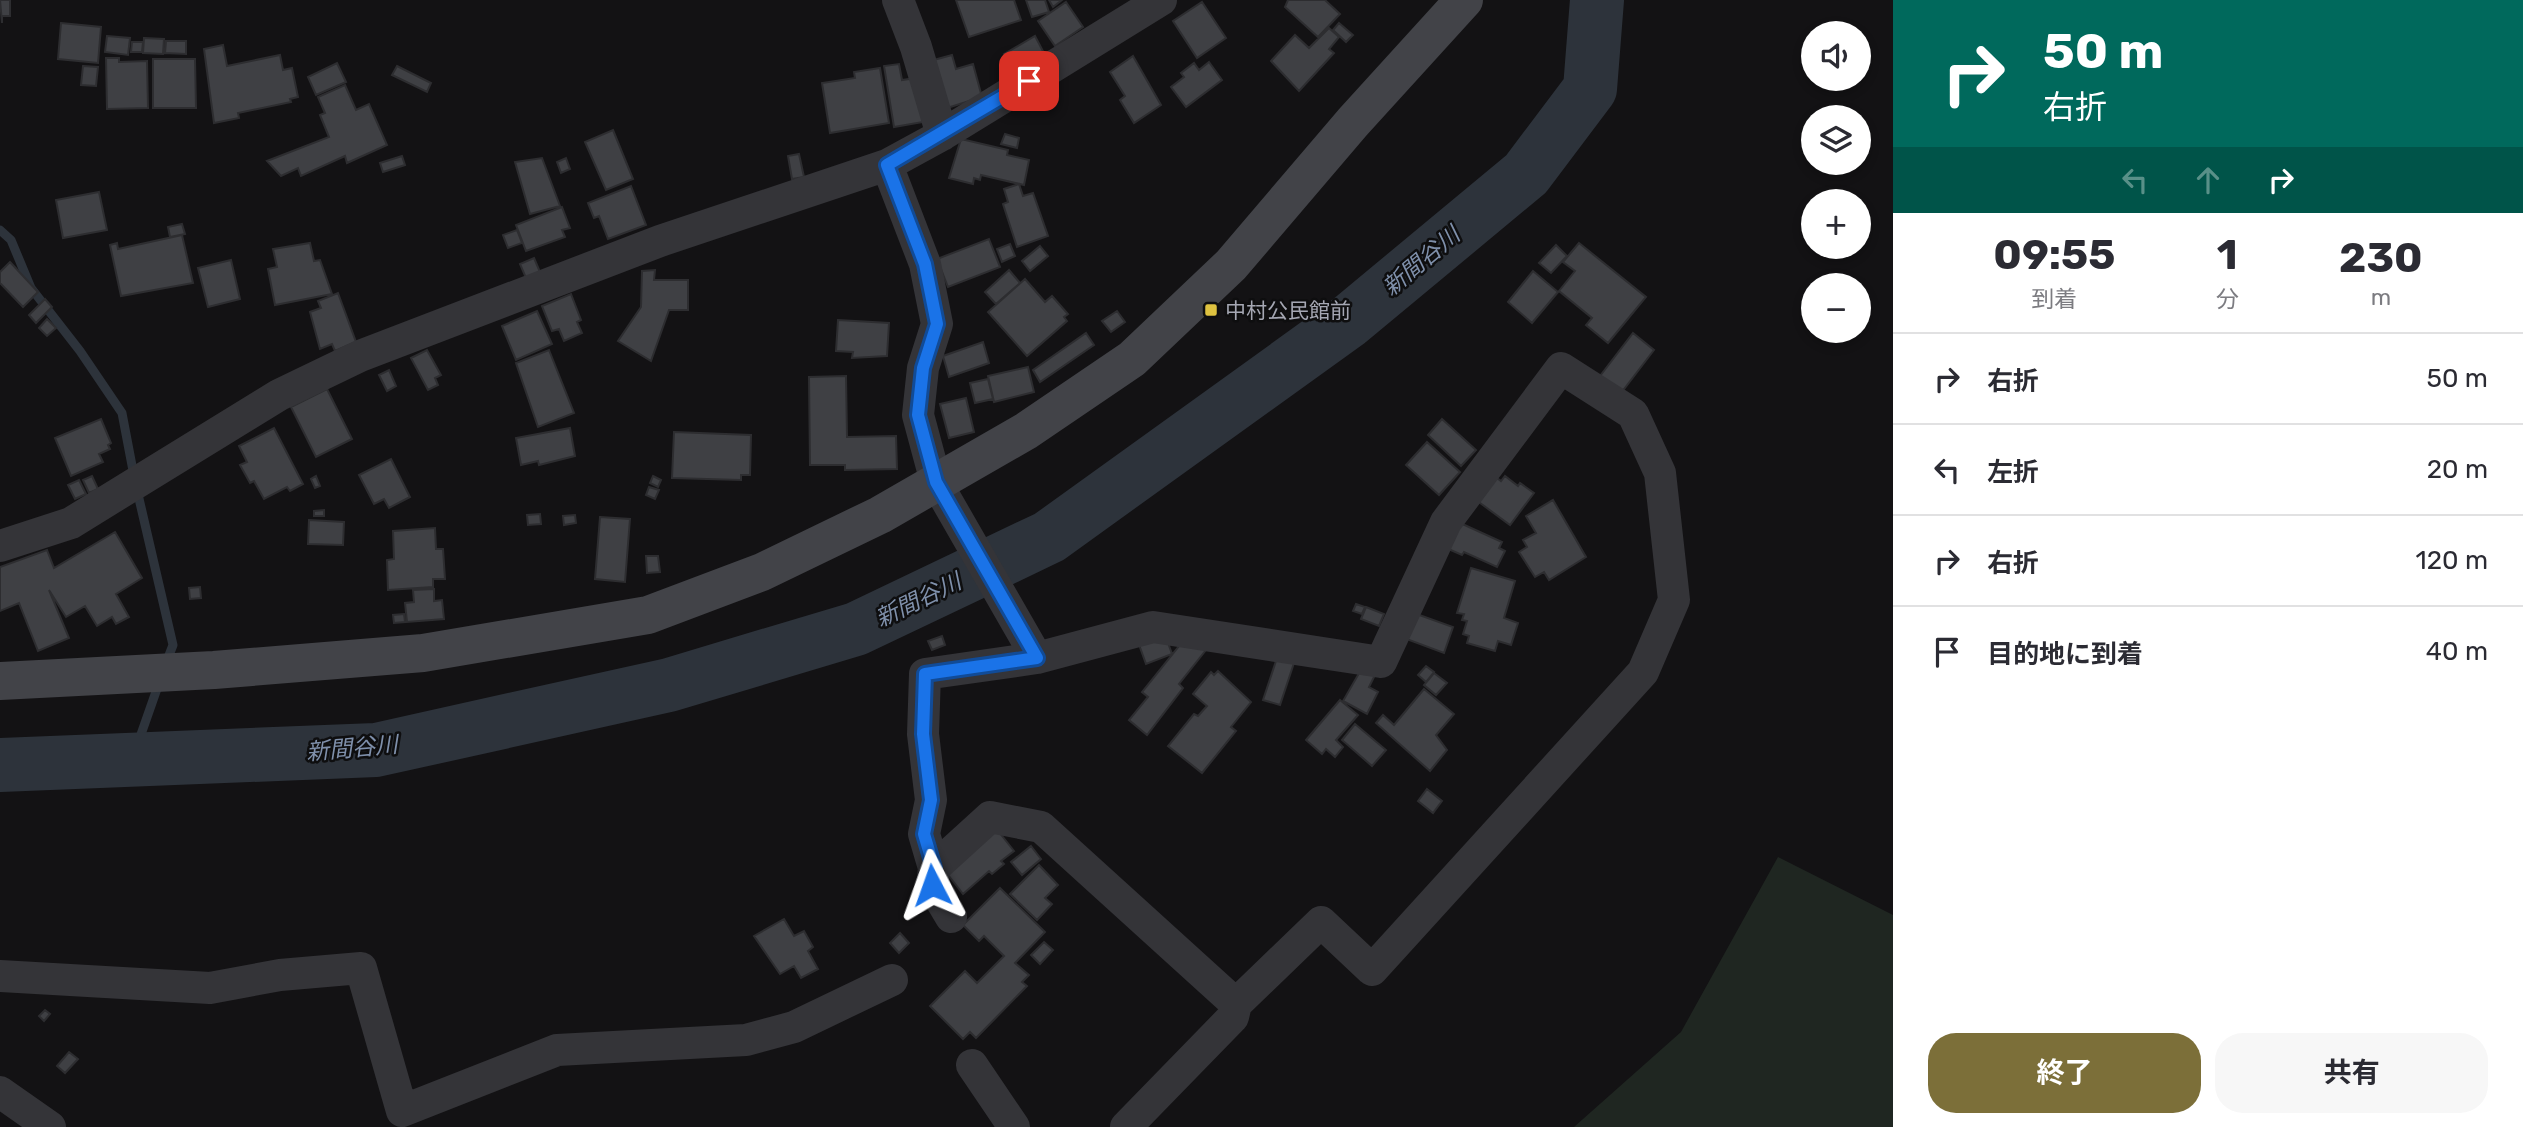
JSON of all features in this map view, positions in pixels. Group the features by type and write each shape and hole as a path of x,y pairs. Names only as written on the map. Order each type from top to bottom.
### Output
{"street":[{"path":"898,0 916,47 942,135"},
{"path":"0,547 71,523 279,395 360,356 660,241 887,165 942,135 1161,0"},
{"path":"0,681 214,670 423,653 648,615 762,572 880,515 944,495 1026,430 1132,359 1231,265 1353,122 1464,0"},
{"path":"887,165 925,264 937,324 923,368 918,415 944,495 1037,658"},
{"path":"951,917 932,885 934,868 924,834 931,800 923,734 925,674 1037,658 1153,627 1381,662 1446,522 1561,368 1633,414 1660,473 1674,600 1643,672 1372,970 1321,922 1236,1004 1233,1017 1126,1127"},
{"path":"934,868 990,817 1041,827 1236,1004"},
{"path":"0,976 210,988 280,975 361,968 402,1111 557,1050 746,1040 794,1027 892,980"},
{"path":"972,1065 1014,1127"},
{"path":"0,1092 50,1127"}],"shaded area":[{"path":"1778,857 1893,915 1893,1127 1574,1127 1681,1032"}],"building":[{"path":"0,0 10,0 10,16 2,16 2,23"},
{"path":"956,0 1014,0 1021,20 969,37"},
{"path":"1026,0 1045,0 1049,12 1032,17"},
{"path":"1049,0 1062,0 1053,7"},
{"path":"1288,0 1325,0 1340,14 1318,37 1285,7"},
{"path":"1066,2 1083,27 1055,46 1038,21"},
{"path":"1202,2 1226,38 1197,58 1173,21"},
{"path":"61,23 101,27 98,63 58,59"},
{"path":"1339,23 1353,35 1346,42 1333,30"},
{"path":"1329,28 1339,37 1329,49 1334,53 1299,91 1271,61 1295,35 1309,48"},
{"path":"107,36 130,38 128,55 105,52"},
{"path":"1035,36 1044,53 1014,70 1004,54"},
{"path":"144,38 164,39 163,54 143,53"},
{"path":"166,41 186,41 186,54 165,53"},
{"path":"132,42 143,42 142,52 131,52"},
{"path":"223,45 227,66 280,55 283,70 292,68 298,97 290,99 291,102 238,113 239,118 214,123 204,49"},
{"path":"952,55 956,69 973,64 982,97 944,109 930,61"},
{"path":"1133,56 1161,105 1134,123 1120,100 1125,96 1110,72"},
{"path":"106,58 119,58 119,62 147,61 148,108 107,109"},
{"path":"153,59 195,59 196,108 153,108"},
{"path":"1209,62 1222,80 1186,107 1171,87 1184,77 1181,73 1194,63 1199,70"},
{"path":"337,63 346,82 316,95 308,77"},
{"path":"899,64 902,80 916,78 923,122 894,127 884,66"},
{"path":"83,66 98,67 96,86 81,85"},
{"path":"397,66 431,83 427,92 392,75"},
{"path":"880,68 889,123 830,133 822,83 855,78 854,72"},
{"path":"345,85 356,110 369,104 387,145 347,163 345,156 301,176 298,168 281,176 267,161 329,137 320,115 325,113 318,97"},
{"path":"613,130 633,179 606,190 585,142"},
{"path":"1005,134 1019,138 1017,148 1001,144"},
{"path":"961,139 1008,150 1007,155 1029,160 1024,185 981,175 980,180 974,178 973,184 949,178"},
{"path":"799,154 804,177 792,179 788,156"},
{"path":"402,156 405,165 383,172 380,163"},
{"path":"542,158 560,206 530,214 515,162"},
{"path":"566,158 570,169 561,173 557,162"},
{"path":"1019,184 1023,196 1033,193 1048,236 1017,247 1003,204 1008,202 1004,189"},
{"path":"631,186 646,225 608,239 599,216 594,218 588,203"},
{"path":"99,192 107,230 63,238 56,200"},
{"path":"562,207 570,228 562,230 565,237 526,251 516,225"},
{"path":"182,224 185,234 170,237 168,227"},
{"path":"517,230 522,243 508,248 503,235"},
{"path":"182,235 193,283 121,296 110,245 117,243 118,249"},
{"path":"989,239 1000,267 948,287 937,259"},
{"path":"310,243 314,261 320,260 332,294 275,305 268,269 277,267 273,249"},
{"path":"1579,243 1646,297 1608,343 1586,325 1592,318 1559,291 1575,271 1563,262"},
{"path":"1010,244 1015,256 1002,262 997,249"},
{"path":"1556,245 1567,256 1551,273 1539,263"},
{"path":"1040,246 1048,256 1030,271 1022,261"},
{"path":"534,258 540,272 526,278 520,264"},
{"path":"231,260 240,299 208,307 198,268"},
{"path":"10,262 38,292 23,307 0,283 0,272"},
{"path":"655,270 654,280 688,280 688,310 669,310 651,361 618,341 641,307 642,271"},
{"path":"1009,270 1020,283 996,304 985,292"},
{"path":"1533,271 1558,292 1532,323 1508,302"},
{"path":"1025,279 1045,302 1052,296 1068,314 1064,317 1067,321 1027,356 988,312"},
{"path":"338,293 356,342 335,351 332,344 320,349 310,312 321,308 318,301"},
{"path":"571,294 581,320 577,322 582,333 564,341 559,329 552,331 542,306"},
{"path":"45,299 52,307 36,323 29,315"},
{"path":"537,311 552,344 516,360 502,326"},
{"path":"1117,311 1125,322 1111,332 1102,321"},
{"path":"47,319 56,328 47,336 39,328"},
{"path":"838,320 889,323 887,356 852,358 853,352 836,351"},
{"path":"1086,333 1094,345 1040,382 1033,370"},
{"path":"1633,333 1654,350 1621,393 1600,376"},
{"path":"983,342 989,363 949,377 943,356"},
{"path":"427,350 441,375 435,378 438,385 428,390 411,358"},
{"path":"549,350 574,413 538,427 516,363"},
{"path":"1028,367 1034,392 994,402 988,376"},
{"path":"389,370 396,386 387,391 379,375"},
{"path":"846,376 847,437 896,436 897,469 845,470 845,465 810,465 809,377"},
{"path":"988,379 993,399 975,403 970,383"},
{"path":"327,389 352,439 316,457 291,407"},
{"path":"966,398 974,432 949,438 940,404"},
{"path":"101,419 111,443 108,445 110,449 99,454 103,462 71,476 55,438"},
{"path":"1442,419 1476,450 1461,466 1428,435"},
{"path":"274,428 303,484 290,491 287,487 264,499 254,481 250,483 240,465 247,462 239,446"},
{"path":"570,428 575,456 539,465 538,461 521,465 516,438"},
{"path":"674,432 751,435 750,475 741,475 741,480 672,478"},
{"path":"1427,442 1460,472 1439,495 1406,465"},
{"path":"391,459 410,497 389,508 384,499 374,504 359,475"},
{"path":"1488,471 1501,481 1505,476 1534,493 1510,525 1476,500"},
{"path":"92,476 98,489 89,493 83,480"},
{"path":"316,476 320,486 315,488 311,479"},
{"path":"653,476 661,480 658,487 650,483"},
{"path":"79,480 86,494 75,499 68,485"},
{"path":"649,487 659,490 655,499 646,495"},
{"path":"1553,500 1586,557 1549,580 1544,572 1535,577 1519,552 1527,547 1523,540 1536,533 1526,516"},
{"path":"324,510 324,516 314,516 314,511"},
{"path":"540,514 541,524 528,525 527,515"},
{"path":"575,515 576,523 564,525 563,516"},
{"path":"600,517 630,519 625,582 595,579"},
{"path":"309,520 344,522 343,545 308,544"},
{"path":"1458,522 1502,542 1499,548 1505,551 1497,567 1464,552 1462,555 1446,548"},
{"path":"435,528 436,549 443,549 445,579 433,579 433,587 388,590 387,560 394,559 393,531"},
{"path":"115,532 142,578 116,594 129,617 116,624 112,617 97,626 85,606 66,617 49,590 69,638 38,651 19,603 0,611 0,567 47,550 54,568"},
{"path":"646,556 658,556 660,572 647,573"},
{"path":"1471,568 1515,581 1504,618 1518,623 1511,645 1498,641 1495,651 1467,643 1469,636 1463,634 1467,621 1462,620 1464,614 1457,613"},
{"path":"200,587 201,598 190,599 189,588"},
{"path":"434,589 434,601 442,600 444,619 407,622 405,603 414,602 413,590"},
{"path":"1356,604 1365,607 1362,614 1353,611"},
{"path":"1366,607 1384,614 1379,626 1361,619"},
{"path":"1411,612 1453,627 1444,653 1401,637"},
{"path":"404,614 405,622 394,623 393,615"},
{"path":"1163,629 1172,654 1146,664 1137,639"},
{"path":"942,636 945,645 932,650 928,641"},
{"path":"1187,636 1206,650 1179,684 1183,688 1147,735 1129,720 1148,697 1142,692"},
{"path":"1277,658 1294,663 1280,705 1263,700"},
{"path":"1426,666 1434,672 1426,682 1418,675"},
{"path":"1362,668 1375,675 1369,687 1378,692 1367,714 1343,701"},
{"path":"1218,671 1251,702 1231,727 1236,731 1202,773 1168,746 1194,714 1198,716 1207,706 1193,694 1211,672 1214,675"},
{"path":"1434,673 1447,683 1436,695 1424,685"},
{"path":"1424,689 1454,714 1436,735 1447,750 1430,771 1376,723 1383,715 1394,725"},
{"path":"1340,700 1358,715 1336,740 1343,747 1335,757 1326,749 1322,754 1306,740"},
{"path":"1355,724 1386,750 1372,766 1342,740"},
{"path":"1427,789 1442,801 1433,813 1418,801"},
{"path":"995,827 1014,851 1001,861 1004,864 992,874 989,871 963,894 945,871"},
{"path":"1031,846 1041,859 1022,875 1011,862"},
{"path":"1039,865 1058,885 1045,898 1052,904 1037,920 1010,894"},
{"path":"1000,888 1045,932 1015,963 1029,975 1022,982 1027,986 976,1038 970,1032 963,1039 930,1006 965,971 977,983 1004,956 984,936 979,941 963,925"},
{"path":"784,919 794,936 804,931 813,947 808,951 818,969 801,978 794,966 780,974 754,936"},
{"path":"900,933 909,943 899,953 890,943"},
{"path":"1044,942 1053,950 1040,964 1031,955"},
{"path":"45,1010 50,1014 44,1021 39,1016"},
{"path":"69,1052 78,1059 65,1073 57,1066"}],"waterway":[{"name":"新間谷川","path":"0,765 376,750 669,685 856,629 1049,537 1349,321 1526,174 1590,89 1597,0"},
{"path":"0,230 11,240 31,288 80,351 122,413 134,476"},
{"path":"137,490 173,645 166,663"},
{"path":"132,760 159,683"}],"place":[{"name":"中村公民館前","path":"1211,310"}],"route":[{"path":"932,885 934,868 924,834 931,800 923,734 925,674 1037,658 936,482 918,415 923,368 937,324 925,264 887,165 942,135 1029,81"}]}
